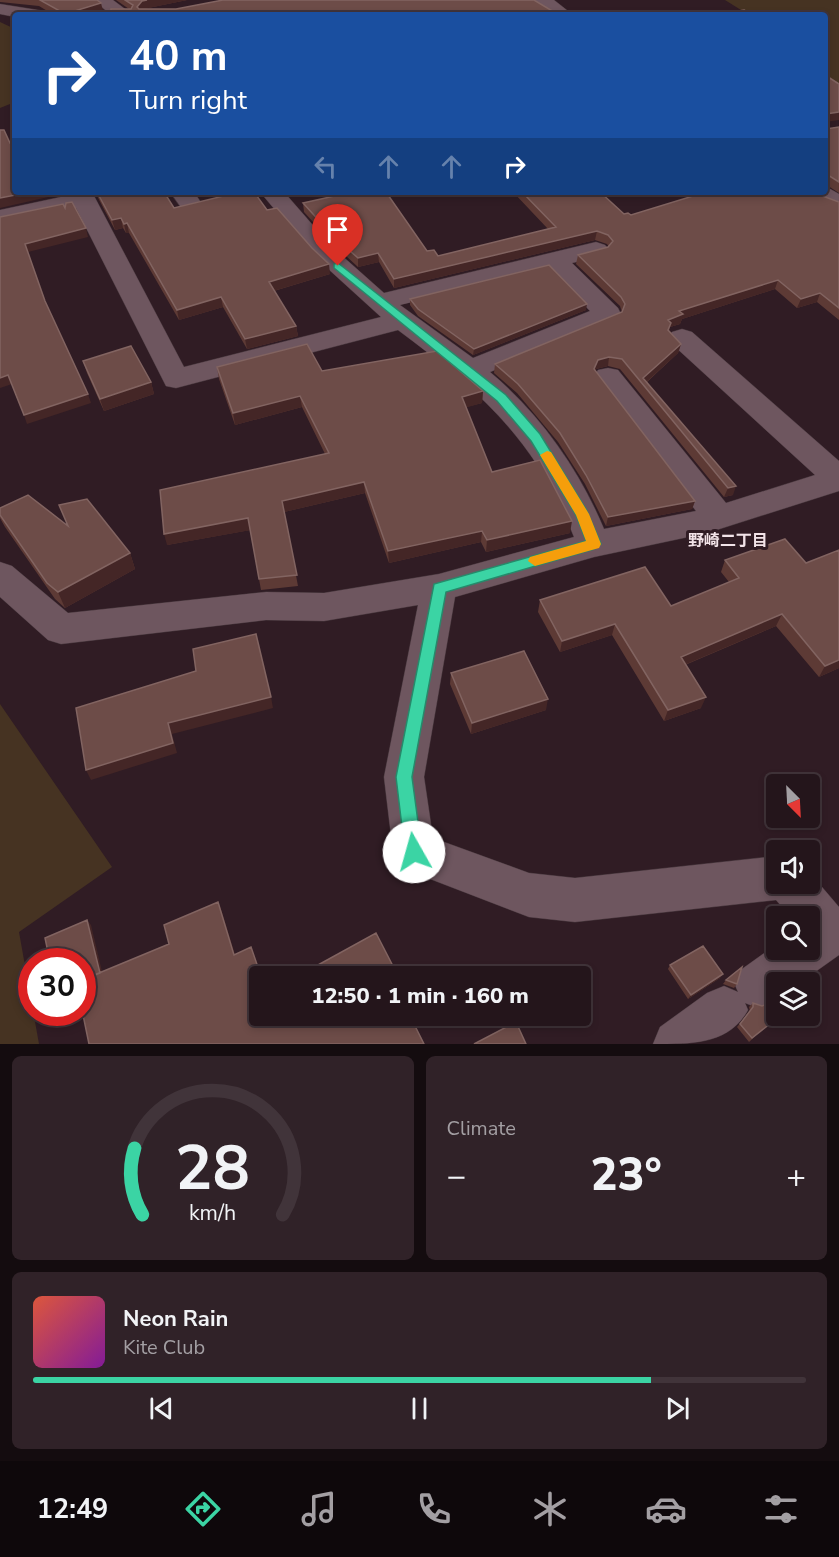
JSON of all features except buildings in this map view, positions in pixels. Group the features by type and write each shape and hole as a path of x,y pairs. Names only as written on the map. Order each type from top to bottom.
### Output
{"street":[{"path":"101,0 119,12"},
{"path":"542,0 560,12"},
{"path":"0,9 19,12"},
{"path":"274,195 313,243 380,302 501,398 536,437 582,514 594,544"},
{"path":"825,195 839,204"},
{"path":"0,217 81,196 176,379 403,320"},
{"path":"380,302 596,250"},
{"path":"468,370 608,314 554,260"},
{"path":"0,576 61,629 266,606 324,608 439,588 594,544 719,517 839,479 682,338"},
{"path":"608,377 719,517"},
{"path":"439,588 404,777 414,852 529,895 575,900 766,879"},
{"path":"799,894 809,906"},
{"path":"820,919 832,933 820,941"},
{"path":"677,1044 794,960"}],"shaded area":[{"path":"725,0 839,0 839,92 828,85 828,12 744,12"},
{"path":"0,22 12,28 12,103 0,108"},
{"path":"0,704 112,867 19,932 22,948 18,948 18,1026 36,1026 39,1044 0,1044"}],"slow traffic":[{"path":"535,561 594,544 582,514 547,455"}],"district":[{"name":"野崎二丁目","path":"728,541"}],"route":[{"path":"338,266 501,398 536,437 582,514 594,544 439,588 404,777 414,852"}]}
